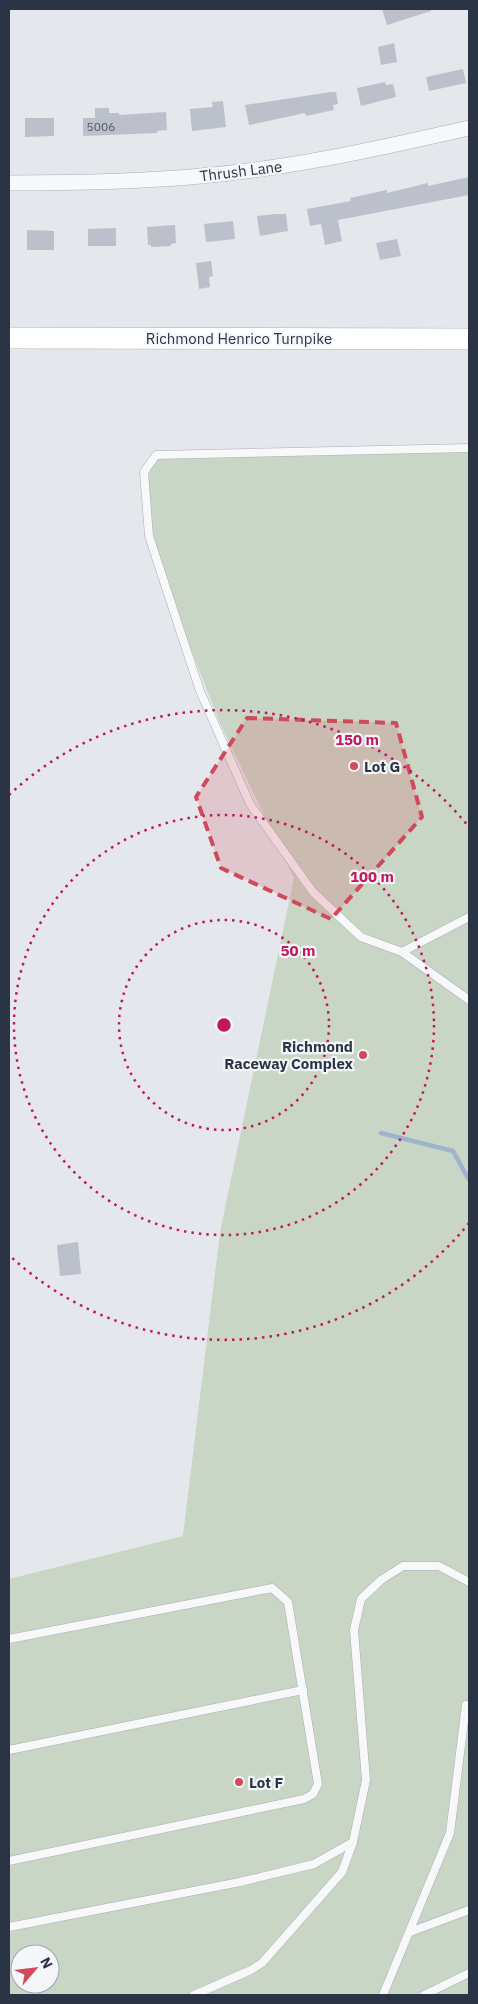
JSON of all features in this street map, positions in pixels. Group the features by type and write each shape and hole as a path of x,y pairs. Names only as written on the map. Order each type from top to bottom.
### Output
{"main road":[{"name":"Richmond Henrico Turnpike","path":"9,338 469,339"}],"street":[{"name":"Thrush Lane","path":"9,183 83,183 203,176 281,166 355,153 469,128"}],"lane":[{"path":"469,448 156,455 144,472 148,536 200,691 250,804 313,892 361,937 402,952 469,1000"},
{"path":"402,952 469,917"},
{"path":"194,1995 251,1970 262,1963 342,1872 352,1842 366,1780 354,1630 361,1599 381,1580 403,1566 439,1566 469,1582"},
{"path":"9,1639 272,1588 288,1602 318,1784 313,1794 304,1799 9,1861"},
{"path":"9,1750 302,1690"},
{"path":"383,1995 450,1833 466,1705 469,1708"},
{"path":"9,1927 249,1880 314,1864 352,1842"},
{"path":"410,1932 469,1910"},
{"path":"424,1995 469,1974"}],"highlighted area":[{"path":"247,718 396,723 422,817 331,919 221,868 196,797"}],"green space":[{"name":"Richmond Raceway Complex","path":"469,446 469,1995 9,1995 9,1579 183,1536 220,1232 294,878 219,721 173,603 145,518 152,452"}],"building":[{"path":"382,9 431,9 431,11 387,25"},
{"path":"394,43 397,62 381,65 378,47"},
{"path":"463,69 466,83 429,91 426,77"},
{"path":"385,82 386,85 393,84 396,97 361,106 357,88"},
{"path":"336,92 338,104 333,105 334,110 306,116 305,113 249,125 245,105"},
{"path":"223,101 226,127 192,131 190,109 213,107 212,102"},
{"path":"95,108 109,108 109,113 119,113 119,115 166,112 167,130 157,131 157,133 83,136 83,118 95,118"},
{"path":"25,118 54,118 54,136 25,137"},
{"path":"469,177 469,195 338,220 342,241 325,245 321,224 310,226 307,209 351,201 350,198 387,190 387,193 428,183 428,186"},
{"path":"286,214 288,231 260,236 257,216"},
{"path":"233,221 235,239 206,242 204,224"},
{"path":"175,225 176,243 171,244 171,246 151,247 151,245 148,245 147,227"},
{"path":"116,228 116,246 88,246 88,229"},
{"path":"27,230 54,231 54,250 27,250"},
{"path":"397,239 401,256 380,260 376,243"},
{"path":"211,261 213,276 209,277 210,287 199,289 196,263"},
{"path":"78,1242 81,1274 60,1276 57,1245"}],"waterway":[{"path":"381,1133 453,1151 469,1180"}],"place":[{"name":"Lot G","path":"354,766"},
{"name":"Richmond Raceway Complex","path":"363,1055"},
{"name":"Lot F","path":"239,1782"}]}
